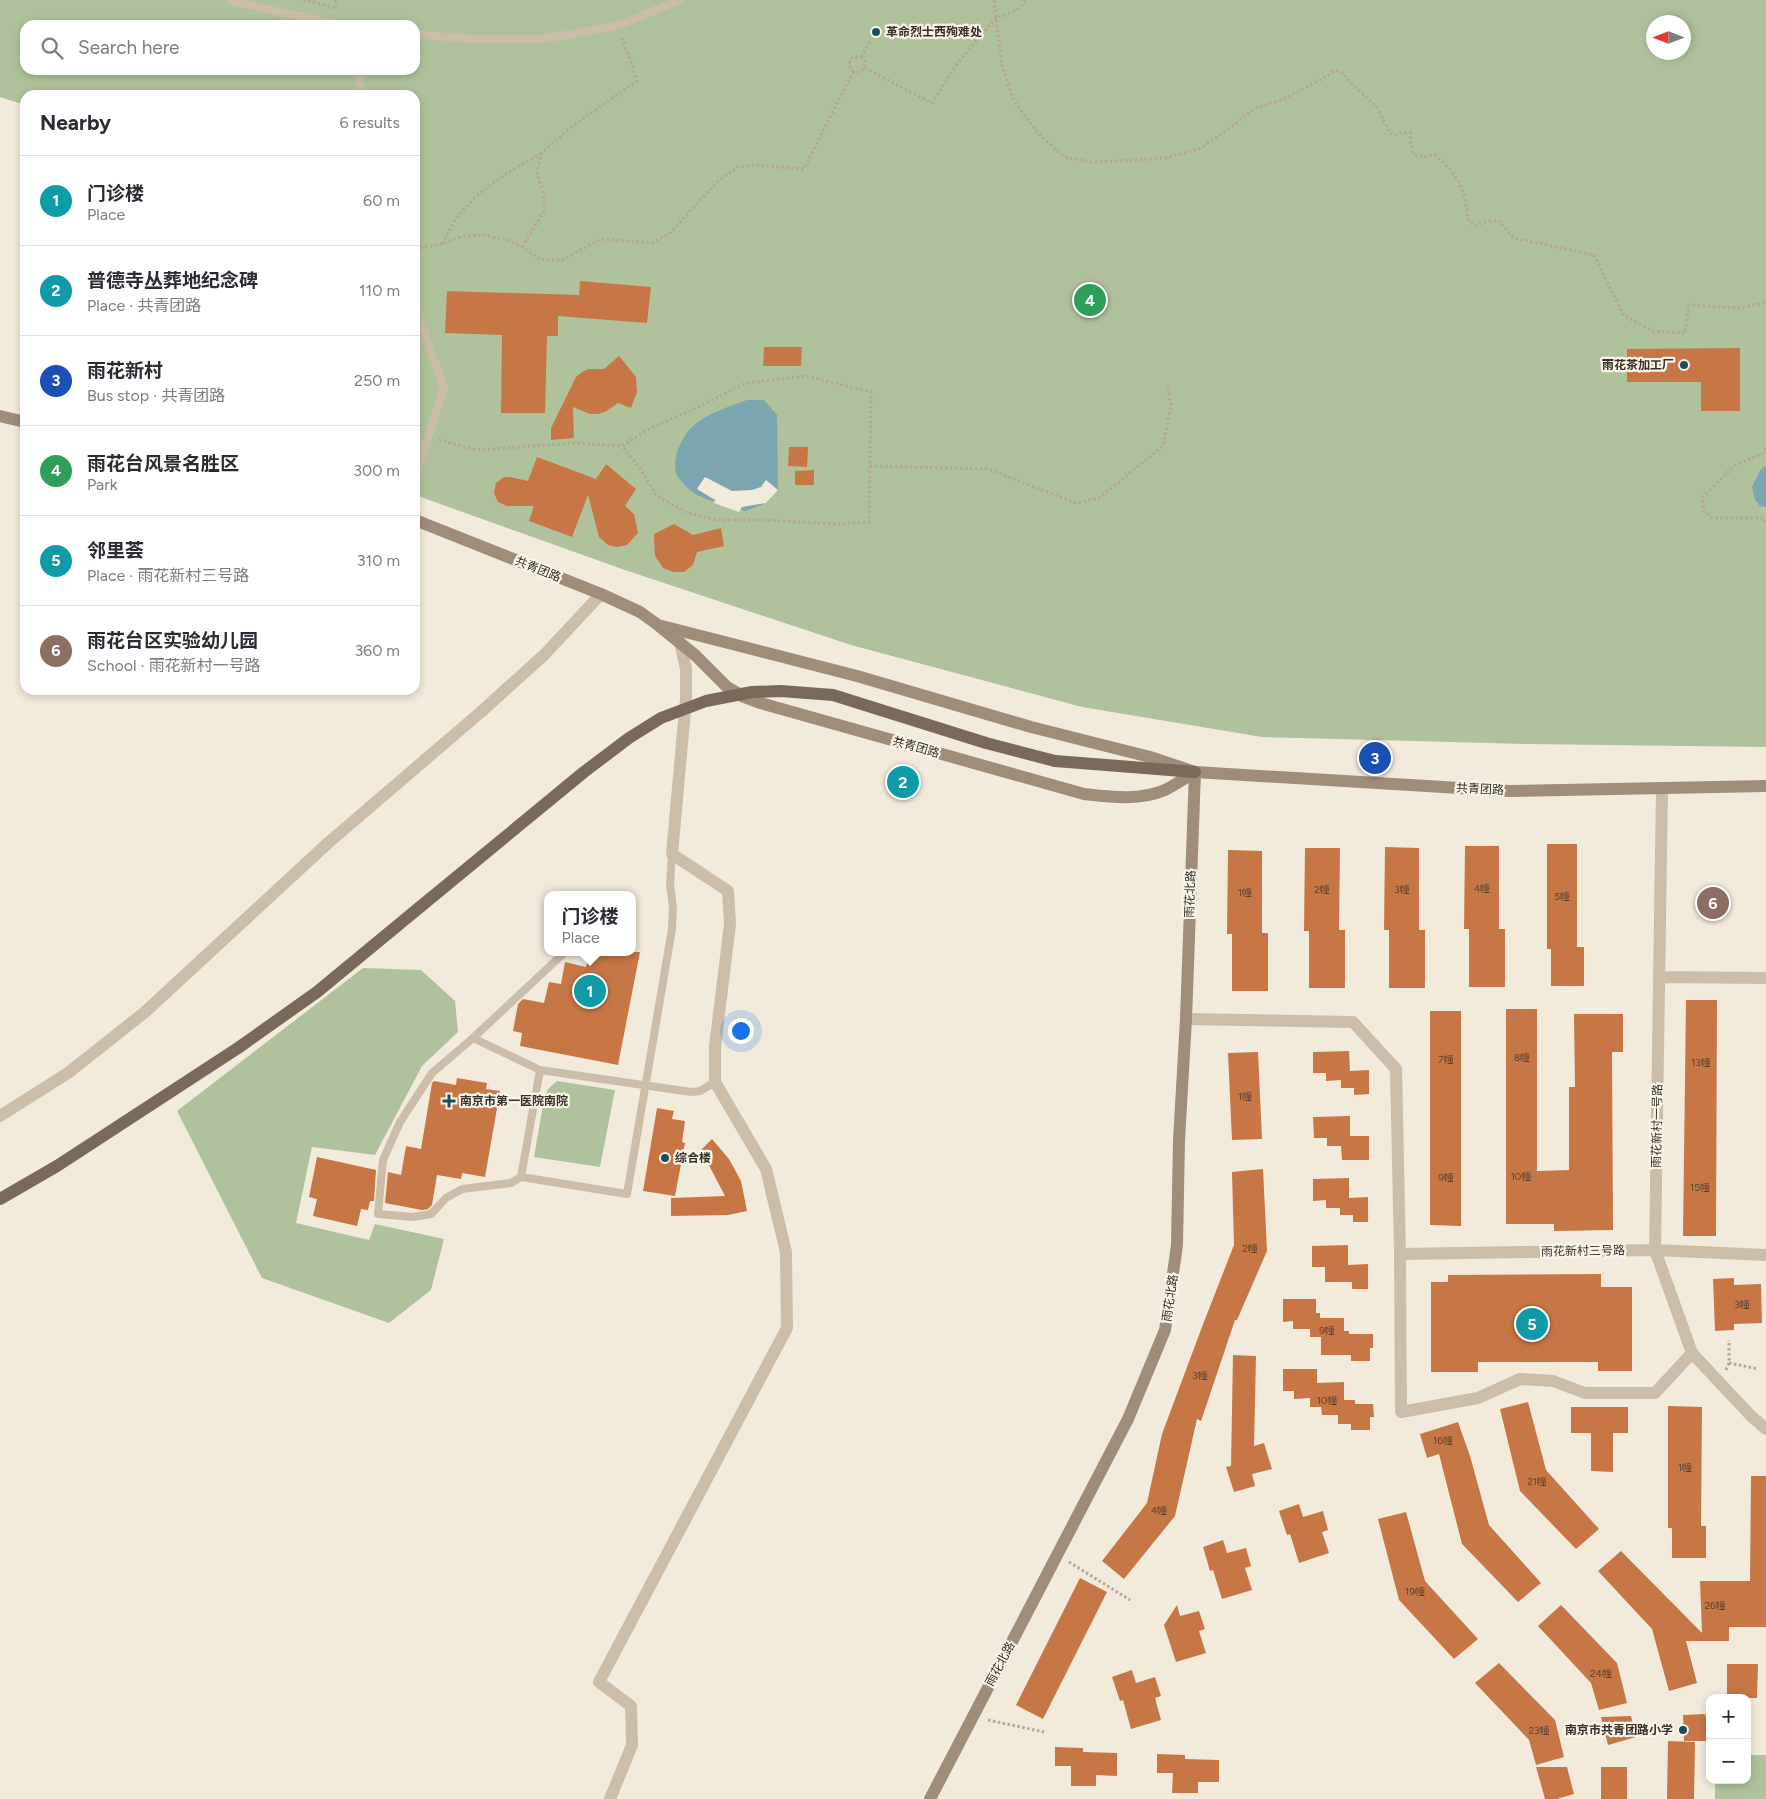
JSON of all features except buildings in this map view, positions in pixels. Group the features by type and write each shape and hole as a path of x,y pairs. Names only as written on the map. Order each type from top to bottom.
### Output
{"main road":[{"path":"0,1199 57,1166 149,1107 238,1048 317,992 584,772 629,738 661,718 706,701 752,692 781,690 833,695 986,743 1055,761 1195,772"}],"street":[{"path":"0,416 20,421"},
{"name":"共青团路","path":"420,522 601,594 640,612 695,654 727,687 744,697 1084,794 1113,798 1139,797 1164,790 1195,772"},
{"path":"0,1116 68,1073 145,1012 328,843 482,711 545,654 601,594"},
{"name":"共青团路","path":"658,624 857,676 1031,727 1150,757 1195,772 1509,790 1766,786"},
{"path":"610,1799 632,1746 631,1706 599,1682 787,1328 786,1252 766,1169 715,1082 715,1047 730,924 728,891 672,854 686,699 686,669 680,642"},
{"name":"雨花北路","path":"930,1799 1128,1419 1166,1330 1177,1245 1179,1140 1186,1019 1195,772"},
{"name":"雨花新村一号路","path":"1662,788 1655,1250 1692,1352 1750,1416 1766,1429"},
{"path":"1660,977 1766,978"},
{"path":"1186,1019 1353,1022 1396,1069 1401,1412 1478,1398 1520,1379 1553,1380 1586,1393 1655,1393 1692,1352"},
{"name":"雨花新村三号路","path":"1400,1254 1655,1250 1766,1255"}],"lane":[{"path":"230,0 318,20"},
{"path":"420,34 468,39 543,39 617,26 680,0"},
{"path":"359,75 361,90"},
{"path":"420,321 444,388 420,463"},
{"path":"561,956 473,1038 432,1073 400,1122 383,1160 378,1214 413,1217 431,1214 446,1198 462,1189 511,1183 521,1177 626,1194 672,929 673,908 670,884 672,854"},
{"path":"473,1038 540,1070 691,1092 700,1091 715,1082"},
{"path":"521,1177 540,1070"}],"path":[{"path":"303,0 336,8"},
{"path":"994,0 1002,65 1014,101 1038,133 1064,157 1092,162 1167,158 1201,148 1228,130 1254,109 1281,100 1336,70 1344,74 1352,84 1377,106 1390,133 1397,135 1402,132 1411,134 1412,154 1425,157 1435,155 1453,171 1465,195 1469,222 1476,226 1484,222 1498,220 1514,238 1594,255 1624,316 1653,331 1685,333 1689,305 1740,308 1766,302"},
{"path":"866,68 932,103 957,64 996,18 1017,10 1026,0"},
{"path":"442,244 461,212 482,192 512,170 542,154 571,127 637,81 617,26"},
{"path":"861,57 870,40"},
{"path":"854,72 849,66 853,56 861,57 865,62 866,68"},
{"path":"854,72 860,72 866,68"},
{"path":"420,248 442,244 463,236 484,235 508,240 541,260 562,260 601,239 652,243 670,233 719,180 738,167 754,165 804,169 854,72"},
{"path":"522,247 544,211 544,195 538,174 542,154"},
{"path":"428,437 477,450 576,443 622,446 652,427 686,413 746,383 806,376 871,392 869,522 835,524 766,520 716,520 685,512 656,495 642,469 622,446"},
{"path":"870,466 988,469 1076,503 1099,498 1163,446 1171,405 1167,385"},
{"path":"1766,448 1762,454 1735,465 1702,498 1704,511 1714,518 1760,518 1766,522"},
{"path":"1721,1384 1729,1363 1729,1340"},
{"path":"1729,1363 1758,1369"},
{"path":"1057,1555 1130,1600"},
{"path":"973,1717 1044,1732"}],"green space":[{"path":"0,0 1766,0 1766,747 1526,744 1262,737 1082,707 851,645 622,569 420,497 420,90 20,90 20,103 0,97"},
{"path":"363,968 421,970 455,1001 458,1032 422,1066 375,1155 312,1147 296,1223 369,1240 375,1224 444,1239 431,1290 389,1323 262,1278 177,1111"},
{"path":"557,1081 615,1090 600,1167 534,1157 544,1099 548,1089"},
{"path":"1751,1755 1766,1755 1766,1799 1715,1799 1715,1784 1751,1784"}],"water":[{"path":"747,400 764,400 777,415 778,490 766,503 745,511 712,501 694,493 679,479 676,473 675,461 685,436 692,427 711,414"},
{"path":"1766,466 1766,507 1760,506 1755,500 1752,487 1761,469"}],"pier":[{"path":"705,477 732,491 752,490 761,487 766,480 778,490 766,503 742,507 739,512 714,503 715,500 697,489"}],"place":[{"name":"革命烈士西殉难处","path":"876,32"},
{"name":"雨花台风景名胜区","path":"1090,300"},
{"name":"雨花茶加工厂","path":"1684,365"},
{"name":"雨花新村","path":"1375,758"},
{"name":"普德寺丛葬地纪念碑","path":"903,782"},
{"name":"雨花台区实验幼儿园","path":"1713,903"},
{"name":"门诊楼","path":"590,991"},
{"name":"南京市第一医院南院","path":"449,1101"},
{"name":"综合楼","path":"665,1158"},
{"name":"邻里荟","path":"1532,1324"},
{"name":"南京市共青团路小学","path":"1683,1730"}]}
